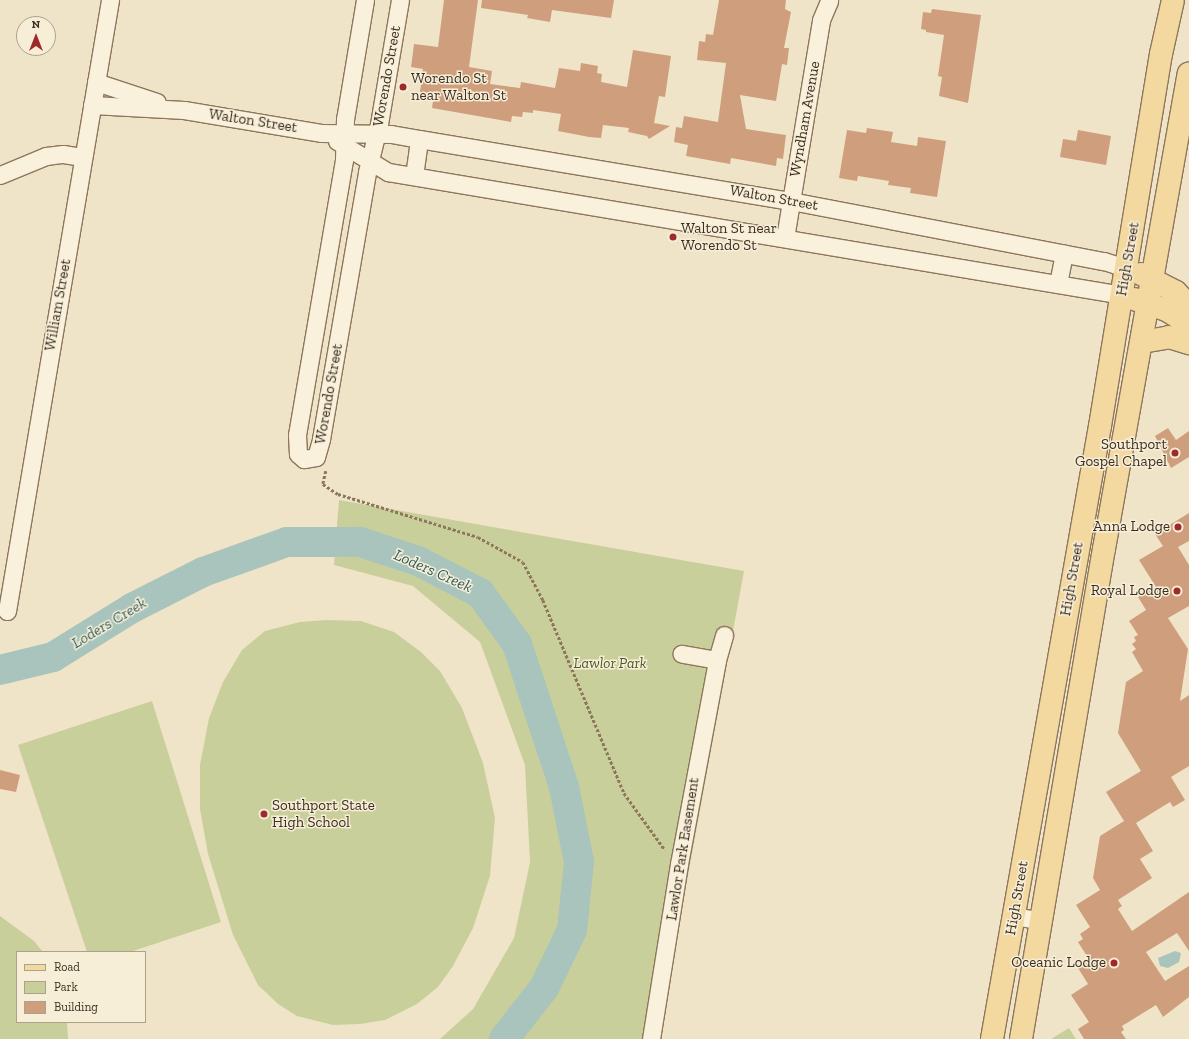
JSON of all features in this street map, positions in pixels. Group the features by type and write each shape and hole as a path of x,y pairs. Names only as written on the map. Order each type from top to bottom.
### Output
{"main road":[{"name":"High Street","path":"992,1039 1122,296 1162,54 1173,0"},
{"name":"High Street","path":"1021,1039 1109,522 1189,74"},
{"path":"1126,268 1153,279 1176,292 1189,306"},
{"path":"1122,296 1149,303 1179,318 1189,331"},
{"path":"1142,342 1169,337 1189,343"}],"street":[{"name":"William Street","path":"7,611 110,0"},
{"name":"Worendo Street","path":"365,0 345,140 296,445 298,454 304,459 316,457 319,449 400,0"},
{"name":"Wyndham Avenue","path":"785,238 821,20 829,1"},
{"name":"Walton Street","path":"96,82 184,110"},
{"name":"Walton Street","path":"92,105 184,110 322,133 345,140 370,161 388,172 1122,296"},
{"name":"Walton Street","path":"345,140 376,134 419,139 791,201 1104,261 1126,268"},
{"path":"414,176 419,139"},
{"path":"0,175 46,156 63,154 83,157"},
{"path":"1058,284 1064,254"},
{"path":"319,306 343,311"},
{"path":"1083,518 1109,522"},
{"name":"Lawlor Park Easement","path":"651,1039 661,987 678,867 717,660 724,635"},
{"path":"682,654 717,660"},
{"path":"1014,916 1041,921"}],"path":[{"path":"326,469 323,484 338,494 478,537 523,562 543,600 624,793 678,867"}],"green space":[{"name":"Lawlor Park","path":"339,500 744,571 658,1039 440,1039 473,1009 514,938 530,862 525,765 480,642 413,586 334,565"},
{"path":"327,620 361,621 394,632 421,652 440,671 462,708 483,763 495,818 490,876 473,928 453,966 438,987 417,1004 385,1020 360,1024 333,1025 297,1016 278,1004 258,985 233,935 208,854 200,809 200,765 209,718 223,682 242,650 265,631 300,622"},
{"path":"152,701 221,922 133,951 87,951 18,745"},
{"path":"0,916 34,941 42,951 16,951 16,1023 67,1023 68,1039 0,1039"},
{"path":"1069,1028 1076,1039 1051,1039"}],"water":[{"path":"1175,951 1181,953 1179,962 1168,968 1160,966 1158,958"}],"building":[{"path":"444,0 478,0 469,67 492,71 490,84 520,88 521,82 555,88 559,68 580,71 581,63 598,66 597,73 602,74 601,82 627,87 633,50 671,56 665,97 659,96 654,123 670,126 649,139 647,136 628,132 629,128 603,125 601,138 558,131 561,114 533,110 533,113 523,112 522,117 512,116 511,122 432,108 433,101 426,100 427,93 420,92 423,69 411,67 414,44 438,47"},
{"path":"482,0 614,0 611,18 552,10 550,22 527,18 528,15 481,8"},
{"path":"719,0 786,0 785,9 791,12 784,48 789,48 787,65 782,64 776,101 740,95 746,129 786,135 783,159 777,158 776,166 731,158 730,164 686,156 688,145 674,142 676,127 682,128 684,116 718,122 726,63 697,60 699,41 705,42 706,34 713,35"},
{"path":"932,9 981,15 968,103 939,96 942,77 938,76 944,35 926,32 926,30 921,29 923,12 931,13"},
{"path":"867,128 893,132 891,142 917,146 918,137 946,141 937,197 910,193 911,188 888,185 889,181 858,176 857,181 839,178 847,130 866,133"},
{"path":"1078,130 1111,136 1106,165 1060,157 1063,139 1076,141"},
{"name":"Southport Gospel Chapel","path":"1168,428 1176,440 1189,431 1189,457 1171,468 1155,436"},
{"path":"1189,513 1189,541 1178,547 1189,565 1189,606 1168,618 1188,649 1180,701 1189,695 1189,766 1171,777 1185,800 1173,807 1170,802 1136,823 1153,851 1140,859 1152,878 1118,900 1122,906 1118,909 1132,931 1189,892 1189,951 1177,933 1146,952 1165,981 1189,966 1189,997 1163,1017 1156,1005 1122,1026 1124,1030 1121,1032 1126,1039 1084,1039 1078,1029 1089,1022 1071,995 1088,984 1078,968 1090,961 1078,942 1083,939 1080,934 1090,927 1076,905 1100,890 1093,878 1100,836 1124,821 1106,792 1141,771 1118,733 1126,682 1143,671 1132,652 1136,649 1132,644 1136,641 1134,637 1138,635 1129,621 1146,610 1138,597 1156,587 1139,560 1163,546 1155,534"},
{"path":"0,770 20,775 16,792 0,789"}],"waterway":[{"name":"Loders Creek","path":"0,670 53,657 132,608 203,572 287,542 360,542 418,561 480,593 517,644 564,787 579,862 572,930 544,988 504,1039"}],"place":[{"name":"Worendo St near Walton St","path":"403,87"},
{"name":"Walton St near Worendo St","path":"673,237"},
{"name":"Southport Gospel Chapel","path":"1175,453"},
{"name":"Anna Lodge","path":"1178,527"},
{"name":"Royal Lodge","path":"1177,591"},
{"name":"Southport State High School","path":"264,814"},
{"name":"Oceanic Lodge","path":"1114,963"}]}
